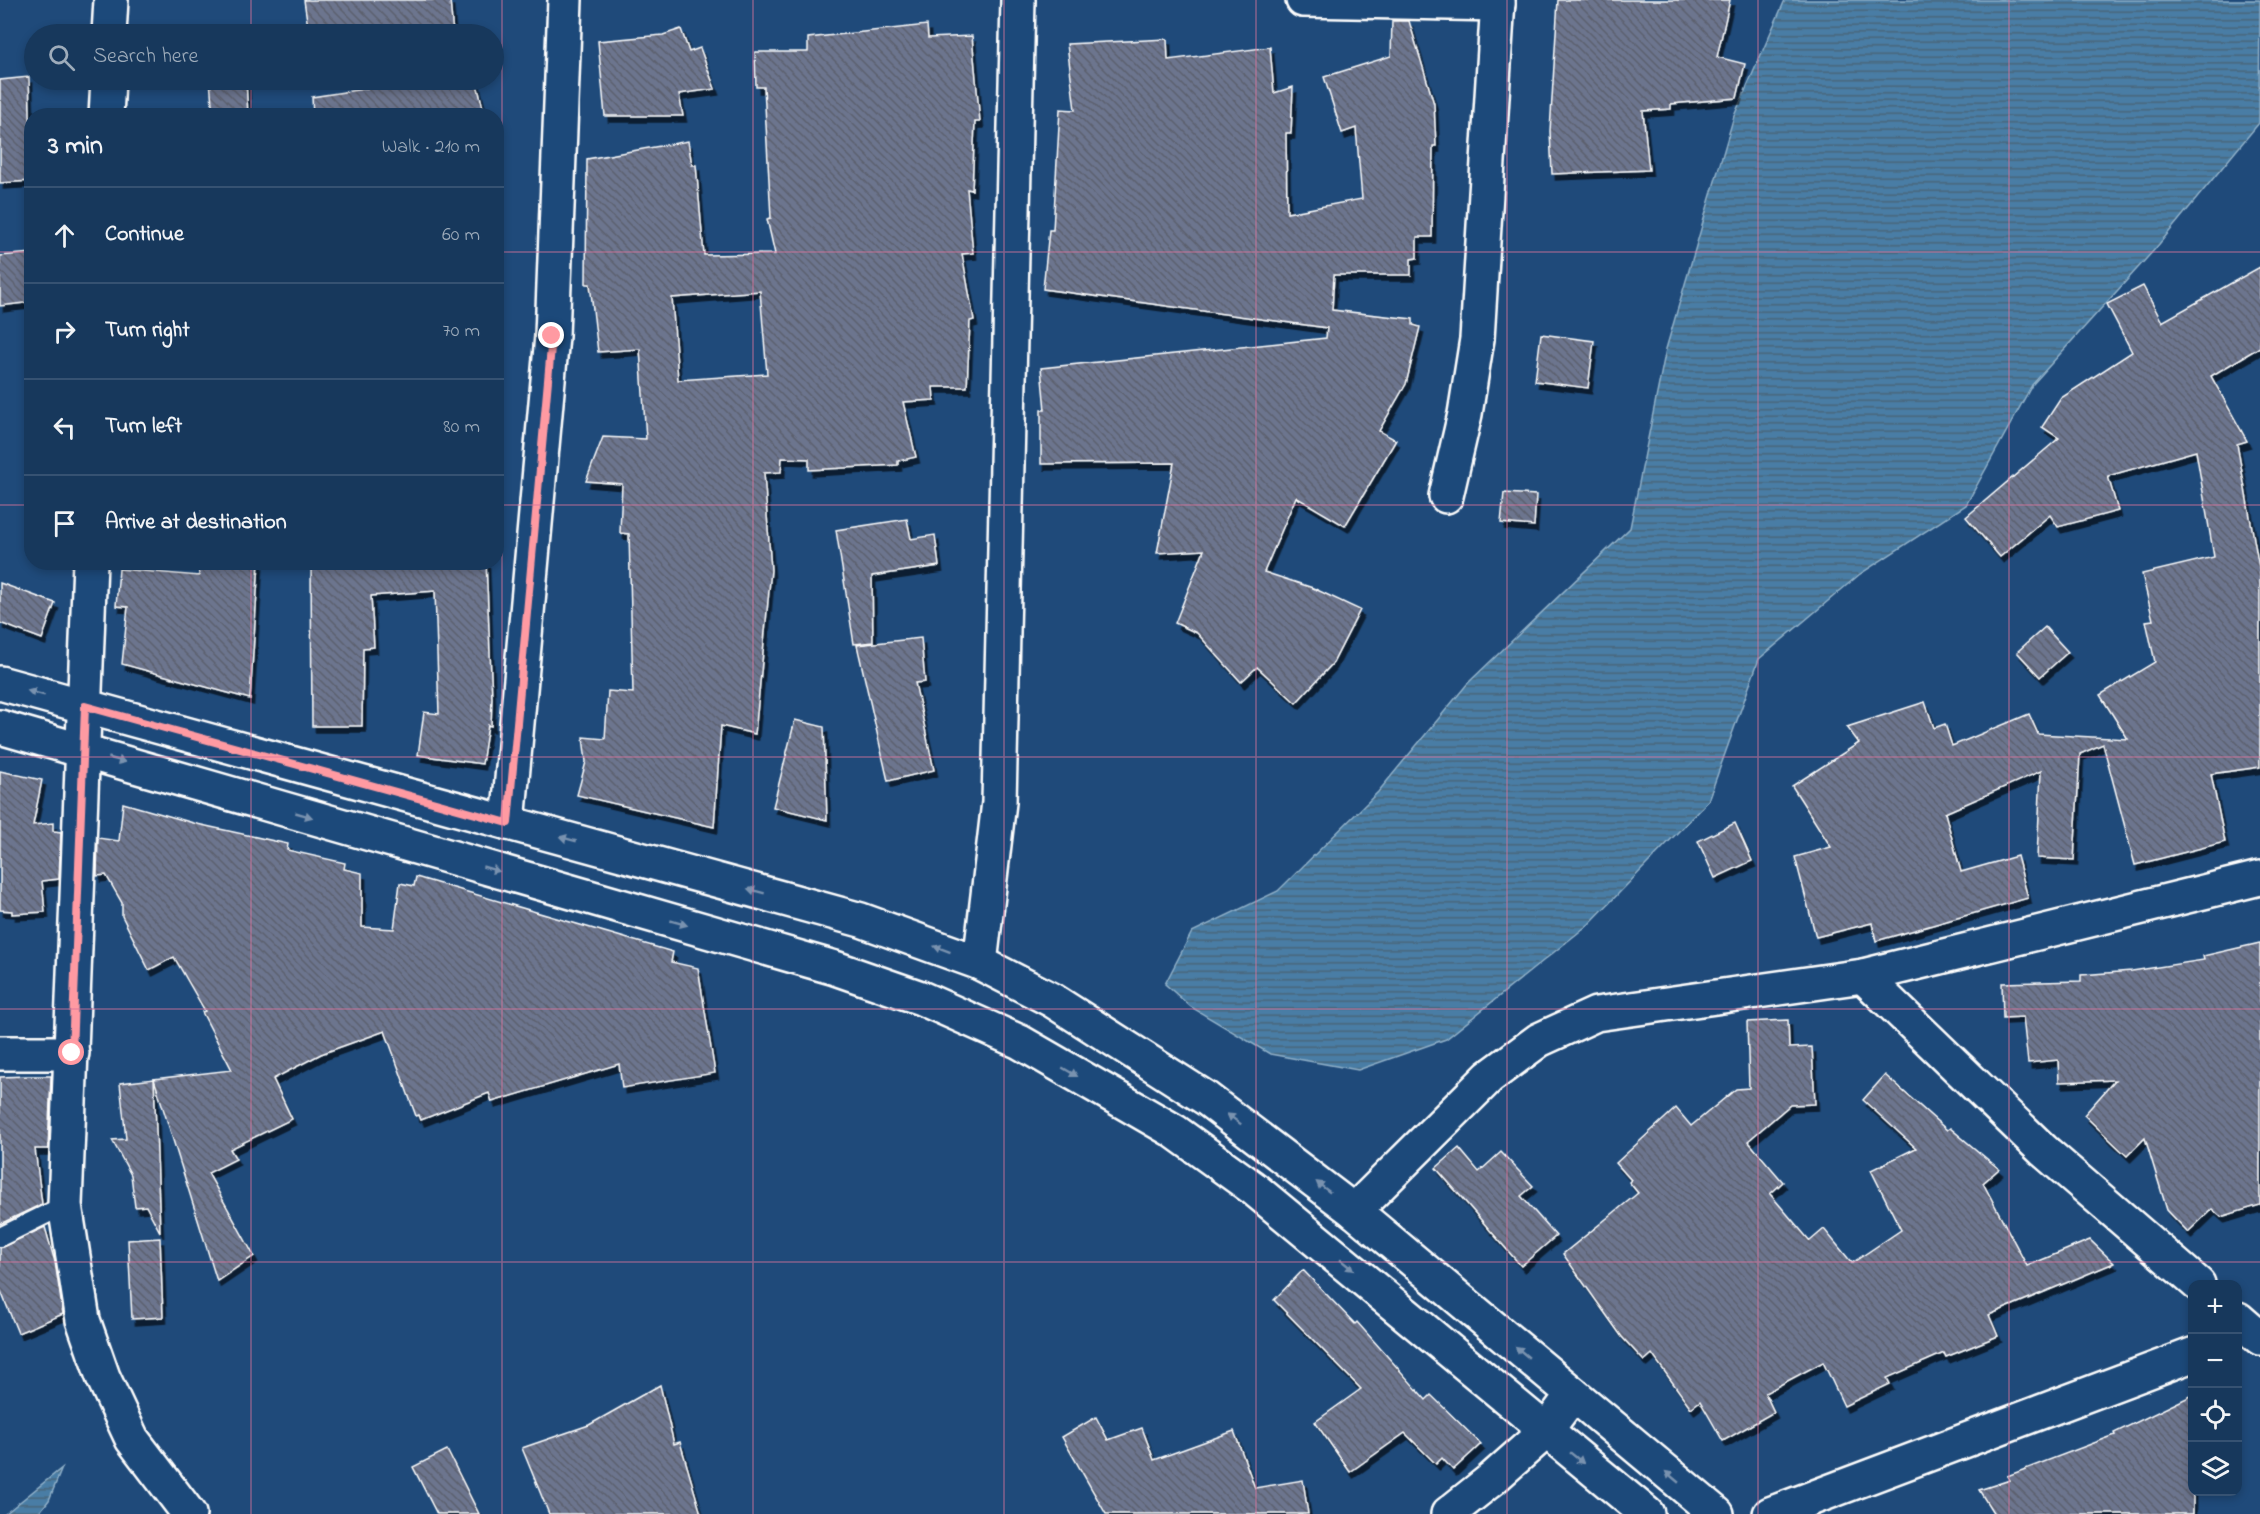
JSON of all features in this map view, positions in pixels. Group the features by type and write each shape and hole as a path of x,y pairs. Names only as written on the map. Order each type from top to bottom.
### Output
{"street":[{"path":"110,24 111,0"},
{"path":"508,823 552,336 565,0"},
{"path":"980,963 999,802 1018,0"},
{"path":"1303,0 1498,2 1477,339 1465,414 1446,496"},
{"path":"106,108 107,90"},
{"path":"90,570 65,1206 83,1320 103,1377 132,1439 185,1510"},
{"path":"0,683 861,920 980,963 1052,1000 1207,1099 1281,1154 1354,1211 1717,1514"},
{"path":"0,727 835,968 921,998 1020,1042 1174,1131 1253,1188 1545,1432 1647,1514"},
{"path":"1354,1211 1489,1077 1539,1040 1596,1014 1863,976 2260,878"},
{"path":"1863,976 2043,1150 2193,1280"},
{"path":"0,1053 72,1053"},
{"path":"1770,1514 2188,1356"},
{"path":"1448,1514 1545,1432 1573,1394"}],"lane":[{"path":"0,1237 65,1206"}],"water":[{"path":"1785,0 2260,0 2259,123 2155,249 2032,385 1966,505 1860,574 1759,659 1708,801 1589,924 1446,1039 1358,1070 1270,1054 1191,1007 1165,984 1192,932 1278,891 1378,792 1468,683 1630,528 1666,349 1734,116"},
{"path":"62,1468 49,1500 38,1514 5,1514"}],"building":[{"path":"304,0 450,0 452,24 308,24"},
{"path":"1558,0 1730,0 1717,57 1745,64 1737,98 1671,104 1671,109 1643,111 1649,170 1552,174 1550,131"},
{"path":"1392,21 1409,21 1434,104 1436,146 1433,146 1432,237 1417,237 1417,258 1411,259 1411,275 1334,275 1332,310 1413,319 1413,325 1420,327 1406,384 1379,431 1396,440 1345,526 1296,497 1264,572 1313,588 1360,610 1333,663 1296,703 1257,667 1241,682 1197,633 1175,623 1204,550 1157,553 1174,463 1041,464 1041,410 1045,410 1041,368 1326,338 1327,328 1043,289 1049,230 1053,230 1060,109 1075,110 1067,44 1167,39 1168,60 1270,47 1274,93 1293,87 1291,133 1286,133 1287,213 1362,199 1356,128 1342,133 1324,77 1391,56"},
{"path":"927,25 928,38 972,36 980,122 975,122 972,190 967,189 973,253 962,254 974,320 970,321 967,387 933,387 934,400 903,402 916,457 898,461 898,465 809,470 809,459 782,458 781,472 764,473 771,570 755,734 721,726 714,827 577,795 586,762 583,737 605,739 608,691 633,693 629,534 620,533 622,484 586,481 603,437 646,439 640,349 598,352 590,284 586,284 587,159 688,141 692,165 696,165 704,255 775,254 767,219 771,218 764,87 756,87 755,52 808,52 808,38","holes":["760,291 767,374 678,380 672,298"]},
{"path":"681,29 689,52 700,48 715,89 679,94 683,116 605,116 598,41 663,35"},
{"path":"24,78 24,90 29,90 30,108 24,108 24,182 0,183 0,80"},
{"path":"211,90 247,90 248,108 212,108"},
{"path":"357,90 478,90 483,108 313,108 312,97"},
{"path":"24,254 24,303 0,306 0,256"},
{"path":"2260,267 2260,347 2211,376 2247,441 2237,444 2260,573 2260,767 2211,774 2225,842 2135,865 2103,744 2080,754 2074,860 2037,858 2041,771 1945,813 1961,872 2017,856 2028,898 1876,941 1872,923 1816,937 1795,857 1831,847 1792,786 1859,743 1847,727 1925,702 1934,728 1945,724 1952,746 2029,714 2038,734 2128,739 2100,695 2155,662 2146,621 2153,620 2142,574 2214,557 2196,451 2108,476 2118,511 2058,527 2050,515 2000,557 1966,517 2059,438 2042,427 2061,398 2132,352 2107,304 2143,286 2162,322"},
{"path":"1541,334 1594,341 1588,388 1535,381"},
{"path":"1504,493 1536,495 1534,526 1501,523"},
{"path":"907,519 911,539 935,535 939,566 872,576 873,642 854,644 836,530"},
{"path":"119,570 199,576 199,570 258,570 250,699 122,664 128,607 116,606"},
{"path":"311,570 486,570 492,698 491,726 488,725 482,764 418,755 424,712 439,714 435,591 371,596 374,647 363,648 362,726 312,726"},
{"path":"0,583 55,603 42,639 0,623"},
{"path":"2045,627 2068,652 2040,677 2017,652"},
{"path":"921,638 925,682 915,683 934,770 888,781 857,645"},
{"path":"795,720 824,727 827,820 773,807"},
{"path":"0,771 42,780 33,825 53,823 53,831 61,832 59,879 42,881 45,912 12,914 12,911 0,910"},
{"path":"123,803 197,824 288,844 287,850 345,863 344,869 362,873 362,927 394,929 400,883 414,886 416,877 673,952 671,962 698,968 715,1073 622,1088 619,1064 492,1102 489,1093 421,1120 419,1115 416,1116 385,1031 321,1054 273,1079 292,1119 230,1149 236,1159 208,1173 254,1256 217,1281 154,1079 232,1070 202,1012 205,1011 174,957 149,970 122,916 122,903 106,875 97,876 98,838 119,841"},
{"path":"1735,823 1752,861 1715,878 1698,841"},
{"path":"2260,943 2260,1205 2221,1217 2212,1209 2188,1232 2167,1210 2145,1138 2127,1156 2084,1115 2115,1080 2059,1082 2058,1060 2028,1063 2023,1017 2003,1018 2002,983 2081,981 2081,975 2132,971 2204,960 2203,956"},
{"path":"1788,1020 1789,1048 1812,1047 1815,1104 1790,1105 1748,1141 1783,1182 1770,1194 1810,1241 1824,1229 1852,1263 1901,1230 1871,1170 1916,1148 1863,1100 1885,1075 1947,1130 1950,1128 1999,1169 1983,1183 2027,1266 2090,1240 2114,1263 1989,1315 1998,1336 1946,1357 1944,1353 1887,1378 1890,1384 1844,1406 1823,1362 1765,1393 1774,1412 1723,1441 1700,1401 1691,1408 1652,1354 1644,1361 1622,1337 1563,1254 1638,1193 1629,1182 1631,1180 1616,1163 1676,1108 1691,1126 1736,1089 1749,1088 1747,1022"},
{"path":"51,1076 48,1149 35,1149 42,1204 0,1224 0,1077"},
{"path":"154,1079 160,1232 146,1206 135,1207 131,1175 112,1140 126,1139 120,1083"},
{"path":"1459,1148 1479,1172 1501,1152 1533,1186 1521,1196 1556,1236 1521,1266 1436,1168"},
{"path":"45,1227 55,1262 63,1314 18,1333 0,1289 0,1248"},
{"path":"160,1238 163,1317 132,1319 128,1240"},
{"path":"1303,1270 1355,1324 1357,1322 1426,1400 1431,1395 1481,1444 1453,1470 1442,1458 1436,1464 1405,1433 1350,1472 1315,1422 1361,1389 1274,1300"},
{"path":"660,1385 674,1444 680,1442 701,1514 549,1514 522,1448 589,1425"},
{"path":"2188,1397 2188,1496 2193,1496 2193,1514 1994,1514 1979,1490 2010,1480 2007,1476 2115,1435 2114,1433"},
{"path":"1096,1417 1108,1440 1142,1428 1154,1460 1234,1431 1255,1488 1303,1480 1308,1514 1106,1514 1062,1437"},
{"path":"447,1450 479,1514 437,1514 413,1467"}],"route":[{"path":"72,1053 85,706 508,823 552,336"}]}
